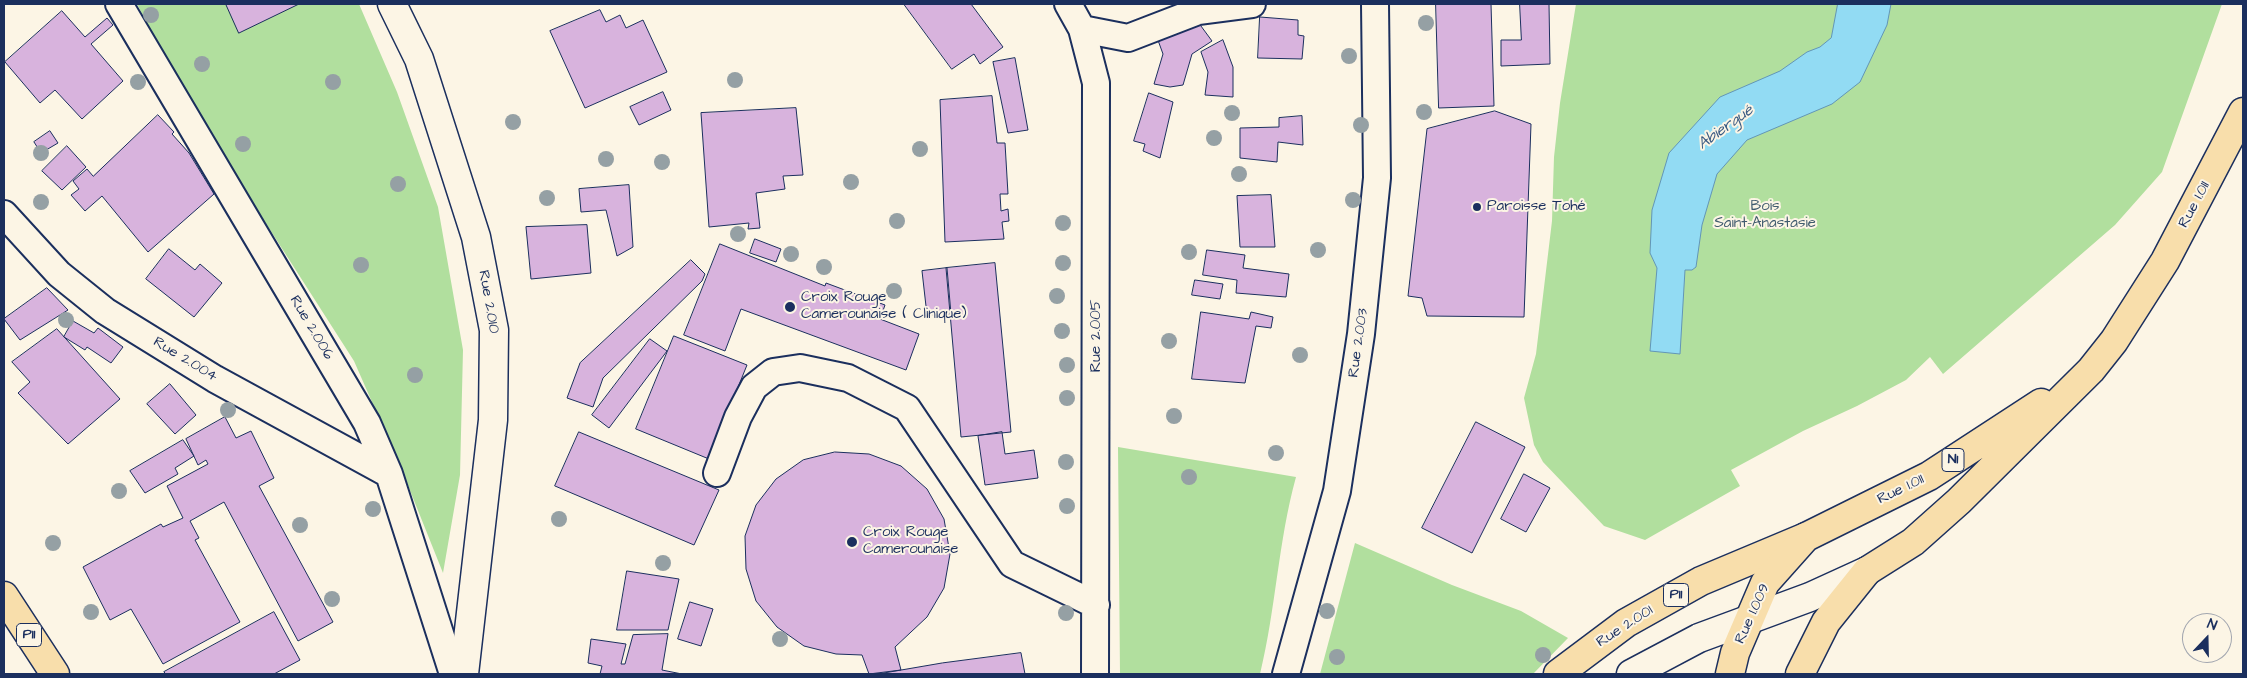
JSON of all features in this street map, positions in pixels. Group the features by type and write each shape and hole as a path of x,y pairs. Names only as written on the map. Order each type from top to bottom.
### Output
{"main road":[{"name":"Rue 2.010","path":"392,4 419,59 476,237 494,330 493,420 464,674"},
{"name":"Rue 1.011","path":"1867,571 1913,542 1952,507 2091,370 2114,342 2165,260 2243,112"},
{"name":"Rue 1.011","path":"1806,537 1929,476 2091,370"},
{"name":"Rue 1.009","path":"1730,674 1735,653 1765,583 1806,537"},
{"name":"Rue 2.001","path":"1558,674 1626,623 1701,581 1806,537"},
{"path":"1631,674 1699,638 1810,597 1867,571"},
{"name":"N1","path":"1800,674 1826,622 1867,571"},
{"name":"P11","path":"4,596 55,674"}],"street":[{"name":"Rue 2.006","path":"118,4 367,422 389,474 453,674"},
{"name":"Rue 2.005","path":"1068,4 1082,30 1096,83 1095,674"},
{"path":"1082,30 1128,38 1198,11 1252,4"},
{"name":"Rue 2.003","path":"1286,674 1337,491 1361,334 1377,178 1375,4"},
{"name":"Rue 2.004","path":"4,214 59,274 105,311 215,378 389,474"},
{"path":"717,473 738,417 754,387 773,372 800,368 848,378 907,408 1012,564 1096,604"}],"green space":[{"path":"137,4 359,4 397,92 438,207 463,350 460,475 443,573 401,468 354,361 233,172 172,71"},
{"name":"Bois Saint-Anastasie","path":"1576,4 2222,4 2162,172 2115,225 1943,374 1930,357 1906,380 1857,406 1803,431 1731,470 1740,486 1645,540 1604,526 1543,462 1534,445 1524,398 1536,354 1552,221 1554,157 1560,103"},
{"path":"1118,447 1296,477 1285,526 1270,625 1260,674 1120,674"},
{"path":"1355,543 1452,585 1521,611 1568,638 1533,674 1320,674"}],"water":[{"name":"Abiergué","path":"1838,4 1891,4 1887,25 1860,82 1832,104 1747,140 1717,174 1702,225 1696,267 1692,270 1685,270 1680,354 1650,351 1657,268 1650,253 1652,210 1669,153 1720,97 1780,71 1807,52 1820,47 1831,38"}],"building":[{"path":"226,4 299,4 239,33"},
{"path":"904,4 971,4 1003,47 980,64 974,54 952,69"},
{"path":"1436,4 1491,4 1494,106 1439,108"},
{"path":"1520,4 1549,4 1550,64 1501,66 1501,40 1521,40"},
{"path":"600,10 606,22 620,15 626,28 643,20 667,72 585,108 550,31"},
{"path":"62,11 85,37 107,18 113,25 91,44 123,81 82,119 55,90 40,103 5,62"},
{"path":"1260,17 1298,20 1298,35 1304,36 1302,59 1258,58"},
{"path":"1198,22 1212,41 1192,54 1183,85 1170,87 1154,84 1163,54 1155,32"},
{"path":"1223,40 1233,67 1233,97 1205,95 1208,72 1201,52"},
{"path":"1015,58 1028,130 1008,133 993,62"},
{"path":"663,92 671,110 639,125 630,107"},
{"path":"1149,93 1173,102 1160,158 1143,151 1145,144 1134,141"},
{"path":"992,96 997,143 1005,143 1008,194 1000,194 1001,211 1008,209 1009,221 1002,222 1004,239 945,242 940,100"},
{"path":"796,108 803,175 783,176 785,189 756,193 760,228 748,229 749,223 709,227 701,113"},
{"path":"1495,111 1531,124 1524,317 1427,316 1422,298 1408,296 1427,129"},
{"path":"158,115 174,132 172,134 189,153 214,194 148,252 102,196 85,211 71,195 79,189 73,181 87,169 93,176"},
{"path":"1302,116 1303,145 1278,142 1277,162 1240,158 1240,128 1279,127 1279,118"},
{"path":"50,131 58,143 41,153 34,142"},
{"path":"67,146 86,167 62,190 42,171"},
{"path":"629,185 633,247 617,256 606,210 581,212 579,189"},
{"path":"1271,195 1275,247 1240,247 1237,196"},
{"path":"587,225 591,273 531,279 526,227"},
{"path":"755,239 781,249 776,262 750,253"},
{"name":"Croix Rouge Camerounaise ( Clinique)","path":"720,244 825,286 826,283 885,305 880,319 919,334 906,370 741,309 725,351 684,335"},
{"path":"169,249 195,270 200,264 222,283 194,317 146,279"},
{"path":"1207,250 1245,255 1243,268 1289,274 1286,297 1236,293 1237,280 1203,275"},
{"path":"691,260 705,274 702,281 603,378 593,407 567,398 580,363"},
{"path":"995,263 1011,432 961,437 946,268"},
{"path":"947,268 951,314 927,315 922,271"},
{"path":"1195,280 1223,284 1220,299 1192,295"},
{"path":"47,288 68,310 20,340 4,319"},
{"path":"1201,312 1249,319 1251,312 1273,317 1271,328 1256,326 1245,383 1192,379"},
{"path":"73,321 94,333 98,328 123,347 111,363 87,347 85,350 64,337"},
{"path":"57,329 120,399 68,444 18,393 30,382 12,362"},
{"path":"674,336 747,365 709,459 636,429"},
{"path":"650,339 667,351 609,428 592,415"},
{"path":"170,384 196,415 175,434 147,404"},
{"path":"225,417 236,438 251,431 274,478 259,486 333,622 298,641 224,502 190,521 199,538 195,540 240,622 163,664 131,609 110,620 83,567 161,524 163,527 183,518 167,486 208,464 206,460 198,465 186,439"},
{"path":"1476,422 1525,447 1472,553 1422,528"},
{"path":"579,432 719,490 694,545 555,486"},
{"path":"1002,432 1005,454 1034,450 1038,478 985,485 978,436"},
{"path":"183,440 194,456 175,468 178,474 145,493 130,471"},
{"path":"835,452 869,454 901,466 927,489 944,519 950,554 944,588 927,617 895,647 901,670 869,674 862,655 836,654 804,646 777,627 756,601 746,569 745,536 756,505 776,479 803,460"},
{"path":"1524,474 1550,488 1526,532 1501,519"},
{"path":"627,571 679,579 668,630 617,630"},
{"path":"690,602 713,609 701,646 678,639"},
{"path":"274,612 300,660 274,674 166,674 164,672"},
{"path":"668,634 662,670 682,674 600,674 602,666 588,663 591,639 626,644 621,664 625,664 633,635"},
{"path":"1021,653 1025,674 878,674 942,663"}],"place":[{"name":"Paroisse Tohé","path":"1477,207"},
{"name":"Croix Rouge Camerounaise ( Clinique)","path":"790,307"},
{"name":"Croix Rouge Camerounaise","path":"852,542"}]}
